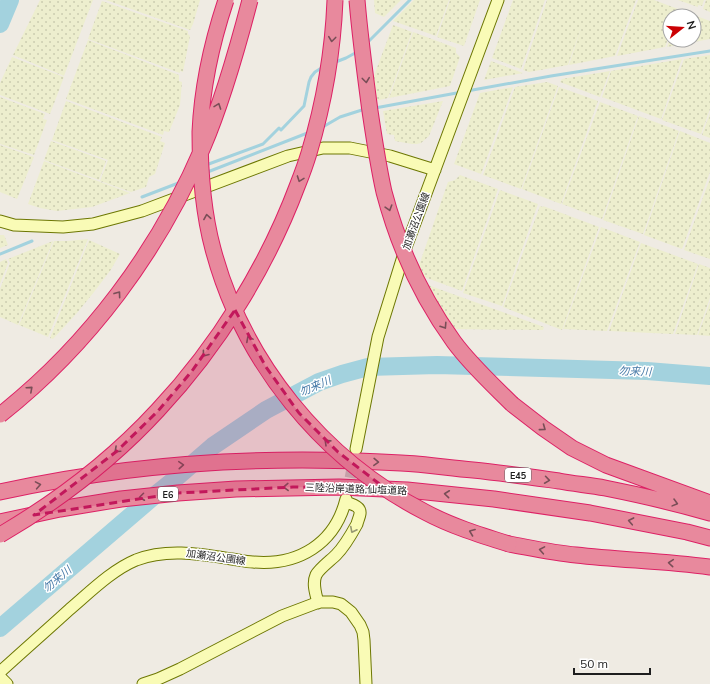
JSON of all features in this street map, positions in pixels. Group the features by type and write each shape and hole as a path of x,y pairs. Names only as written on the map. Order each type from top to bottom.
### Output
{"highway":[{"path":"226,0 214,42 202,103 200,132 203,194 213,248 230,298 243,328 266,367 295,407 318,433 358,470 425,513 451,524 509,544 542,550 574,555 671,562 710,567"},
{"path":"0,415 43,377 78,342 115,298 163,226 185,185 208,133 233,63 250,0"},
{"path":"0,535 28,519 76,484 117,451 158,411 192,371 222,330 251,284 274,241 293,198 309,154 329,66 335,0"},
{"path":"357,0 367,92 376,153 385,193 399,238 412,270 432,307 455,342 481,374 512,404 566,444 606,465 710,503"},
{"name":"E45","path":"0,492 66,480 173,466 272,460 323,460 403,463 506,474 603,488 670,502 710,513"},
{"name":"三陸沿岸道路;仙塩道路","path":"0,522 60,509 121,499 178,493 236,489 344,496 407,490 494,499 590,513 710,538"}],"main road":[{"name":"加瀬沼公園線","path":"356,449 378,336 405,250 498,0"},
{"path":"0,221 14,225 56,227 93,224 142,211 288,156 323,148 350,148 376,153 435,170"},
{"name":"加瀬沼公園線","path":"0,672 93,589 121,568 136,560 172,552 191,553 253,562 282,561 293,558 316,548 327,537 340,518 344,496"},
{"path":"318,603 314,586 316,574 337,554 348,540 361,513 358,507 344,496"},
{"path":"143,684 180,669 282,616 318,603 333,602 342,604 351,612 363,632 366,684"},
{"path":"0,677 7,684"}],"highlighted area":[{"path":"235,310 266,367 299,413 338,452 386,489 293,487 178,493 34,515 117,451 158,411 192,371"}],"green space":[{"path":"40,0 93,0 64,76 13,55"},
{"path":"106,0 200,0 190,30"},
{"path":"374,0 401,0 384,17 375,13"},
{"path":"414,0 449,0 436,36 393,21"},
{"path":"450,0 480,0 464,46 437,37"},
{"path":"513,0 545,0 521,69 492,58"},
{"path":"547,0 636,0 615,56 569,65 582,25 568,65 529,72 523,70"},
{"path":"638,0 654,0 675,8 662,8 662,48 617,56"},
{"path":"678,0 704,0 702,6 698,5 698,7"},
{"path":"706,0 710,0 710,12 703,9"},
{"path":"102,1 188,31 190,36 183,72 180,71 180,73 88,39"},
{"path":"702,18 710,21 710,39 702,40"},
{"path":"393,25 412,32 388,98 375,101 372,81"},
{"path":"413,32 456,48 456,53 460,57 450,86 389,98"},
{"path":"88,40 179,75 179,81 182,82 180,105 169,132 164,131 163,135 66,99"},
{"path":"710,55 710,109 701,134 662,120 684,59"},
{"path":"12,57 64,77 50,114 0,95 0,83"},
{"path":"682,59 661,119 602,97 611,71"},
{"path":"491,61 523,73 484,80"},
{"path":"610,71 600,97 560,82 562,79"},
{"path":"547,82 558,86 521,189 483,175 515,87"},
{"path":"513,87 481,174 454,164 480,93"},
{"path":"559,87 598,101 561,204 522,189"},
{"path":"0,97 45,114 43,119 47,120 34,155 0,144"},
{"path":"66,101 162,137 160,141 165,143 155,174 149,177 146,187 131,192 100,181 108,160 52,140"},
{"path":"443,101 429,136 421,143 412,144 395,141 394,135 387,134 383,111"},
{"path":"600,102 638,116 602,219 562,204"},
{"path":"710,113 710,138 702,135"},
{"path":"639,116 679,131 643,234 603,220"},
{"path":"680,131 710,143 710,172 682,249 644,235"},
{"path":"51,141 106,161 99,180 44,160"},
{"path":"0,145 34,157 17,199 0,192"},
{"path":"44,161 130,193 92,207 57,211 28,204"},
{"path":"460,175 498,189 462,291 416,274 448,182 455,180"},
{"path":"710,178 710,259 684,250"},
{"path":"500,190 538,204 502,306 463,293"},
{"path":"540,206 599,227 562,330 503,307"},
{"path":"601,227 640,242 607,331 563,329"},
{"path":"0,235 4,235 8,245 0,248"},
{"path":"88,239 48,337 19,325 54,241"},
{"path":"89,240 120,254 110,271 77,313 53,339 50,338"},
{"path":"53,241 18,325 0,317 0,289 10,263 8,259"},
{"path":"641,243 698,264 673,334 609,331"},
{"path":"6,259 8,263 0,284 0,262"},
{"path":"699,264 710,268 710,298 697,335 675,334"},
{"path":"425,284 544,327 543,330 452,329"},
{"path":"710,302 710,336 698,335"}],"waterway":[{"path":"0,24 10,0"},
{"path":"366,44 410,0"},
{"path":"467,91 710,51"},
{"path":"333,63 357,52"},
{"path":"206,165 263,144 279,128 281,130 304,106 311,77 315,72 323,67"},
{"path":"375,108 462,92"},
{"path":"321,128 340,117 365,109"},
{"path":"205,173 310,132"},
{"path":"142,197 181,182"},
{"path":"0,254 32,241"},
{"name":"勿来川","path":"0,628 213,446 266,410 319,382 368,367 437,365 647,371 710,376"}],"tunnel":[{"path":"347,494 354,458"}]}
